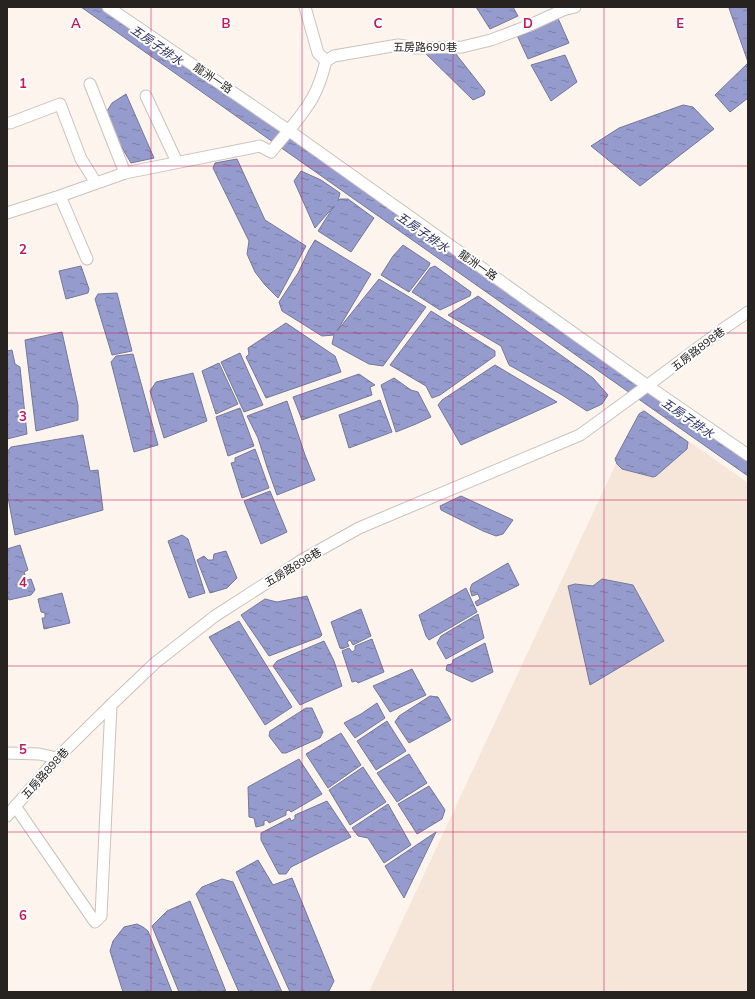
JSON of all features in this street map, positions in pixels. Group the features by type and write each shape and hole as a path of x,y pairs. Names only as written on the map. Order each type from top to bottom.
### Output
{"street":[{"name":"龍洲一路","path":"108,7 288,130 648,386 748,455"},
{"path":"7,214 125,173 260,146 270,152 313,97 326,61 318,53 305,7"},
{"name":"五房路690巷","path":"326,61 334,56 398,45 416,48 462,47 491,40 528,26 563,10 575,7"},
{"path":"90,84 125,173"},
{"path":"146,96 176,162"},
{"path":"10,123 60,104 81,159 96,183"},
{"path":"60,196 87,258"},
{"name":"五房路898巷","path":"7,816 57,758 111,705 155,663 215,616 302,560 359,528 580,435 748,312"},
{"path":"15,806 95,922 101,916 111,705"},
{"path":"7,753 39,754 57,758"}],"shaded area":[{"path":"642,408 748,483 748,992 369,992"}],"water":[{"name":"五房子排水","path":"81,7 111,7 748,457 748,476"},
{"path":"476,7 513,7 518,16 490,29"},
{"path":"748,7 748,62 729,8"},
{"path":"557,16 569,43 528,59 516,33"},
{"path":"421,49 452,49 485,91 484,95 473,100"},
{"path":"565,55 577,82 551,101 531,65"},
{"path":"748,63 748,98 730,112 715,95"},
{"path":"126,94 154,158 131,163 115,136 107,111 112,103"},
{"path":"683,105 693,107 714,129 640,186 591,146 619,128"},
{"path":"237,159 265,220 306,246 278,298 255,272 247,254 249,241 213,168 215,163"},
{"path":"301,171 321,180 340,193 338,201 340,199 348,199 374,218 351,252 318,231 334,206 315,228 294,181"},
{"path":"315,240 371,274 337,331 379,279 426,307 383,366 369,364 332,344 334,335 322,336 282,311 279,302 298,273"},
{"path":"403,245 430,263 409,292 381,275 393,256"},
{"path":"81,266 89,289 88,293 66,299 59,271"},
{"path":"435,266 471,292 470,296 440,310 412,292 430,268"},
{"path":"117,293 132,351 112,355 95,299 98,294"},
{"path":"478,296 593,378 608,395 602,404 587,411 509,365 501,346 448,315"},
{"path":"431,311 495,351 495,356 440,395 432,398 426,386 390,365"},
{"path":"286,323 335,356 341,372 266,398 246,357 249,354 248,348"},
{"path":"62,332 78,405 78,420 36,431 25,340"},
{"path":"12,350 15,364 20,367 27,434 7,439 7,351"},
{"path":"240,353 263,405 244,412 221,362"},
{"path":"133,354 158,445 134,452 111,362 116,356"},
{"path":"219,363 238,404 216,414 202,371"},
{"path":"495,365 557,402 461,445 438,405 442,400"},
{"path":"193,373 207,421 164,438 150,391 156,382"},
{"path":"359,374 375,385 370,387 372,395 302,420 293,397"},
{"path":"394,378 411,390 418,392 431,417 396,432 381,385"},
{"path":"380,400 392,432 349,448 339,415"},
{"path":"287,401 315,480 277,495 258,438 247,416"},
{"path":"240,408 254,446 228,456 216,417"},
{"path":"644,411 688,442 687,449 653,477 622,469 617,464 615,459 639,414"},
{"path":"83,435 90,471 98,470 103,510 15,535 7,492 7,452 11,447"},
{"path":"255,449 269,488 242,498 231,463 235,462 235,458"},
{"path":"270,491 287,532 261,544 244,501"},
{"path":"461,496 513,520 503,534 496,536 441,510 440,506"},
{"path":"182,535 188,539 205,593 189,598 168,541"},
{"path":"20,545 28,570 24,572 27,580 31,579 35,590 31,595 9,600 7,595 7,549"},
{"path":"226,551 237,578 227,588 210,593 197,560 204,556 208,560 213,560 214,554"},
{"path":"508,563 519,585 477,606 475,602 480,599 478,594 472,596 470,589 472,584"},
{"path":"602,579 633,585 664,641 590,685 568,586 575,584 593,586"},
{"path":"466,588 477,612 429,640 426,636 419,615"},
{"path":"62,593 70,623 44,629 42,618 45,618 45,613 41,612 38,599"},
{"path":"307,596 322,635 269,656 241,615 265,599 277,602"},
{"path":"361,609 371,636 353,645 350,640 347,642 349,646 342,649 340,648 331,622"},
{"path":"478,614 484,638 446,659 437,643 441,636"},
{"path":"239,621 292,707 265,725 209,637"},
{"path":"372,639 384,672 358,683 356,681 352,682 342,651 349,648 352,652 355,650 355,646"},
{"path":"324,641 334,661 342,686 300,705 273,666 277,661"},
{"path":"485,643 493,672 472,682 446,670 447,665 452,664 453,660"},
{"path":"412,669 426,695 390,712 373,686"},
{"path":"430,696 438,697 451,720 409,743 395,722 399,716"},
{"path":"377,703 385,718 355,738 344,723"},
{"path":"306,708 312,708 323,732 320,738 286,753 282,753 269,736 270,731"},
{"path":"387,721 406,751 376,770 357,741"},
{"path":"341,733 361,765 328,788 306,754"},
{"path":"409,754 427,783 397,802 377,773"},
{"path":"299,759 322,794 291,812 289,810 286,811 286,815 269,823 267,820 264,821 264,825 256,827 254,818 249,817 248,787"},
{"path":"363,767 386,802 350,825 329,790"},
{"path":"429,786 445,810 442,819 417,834 398,804"},
{"path":"327,801 351,837 291,867 286,874 279,874 261,840 261,833 290,818 291,821 295,819 295,815"},
{"path":"388,804 411,845 384,863 368,838 358,836 352,828"},
{"path":"436,832 404,898 385,866"},
{"path":"258,860 273,885 292,878 334,981 329,991 290,992 236,872"},
{"path":"222,879 233,882 282,992 239,992 196,894 202,887"},
{"path":"190,901 226,992 179,992 152,926 167,911"},
{"path":"137,924 148,931 172,992 123,992 110,951 113,941 124,927"}]}
